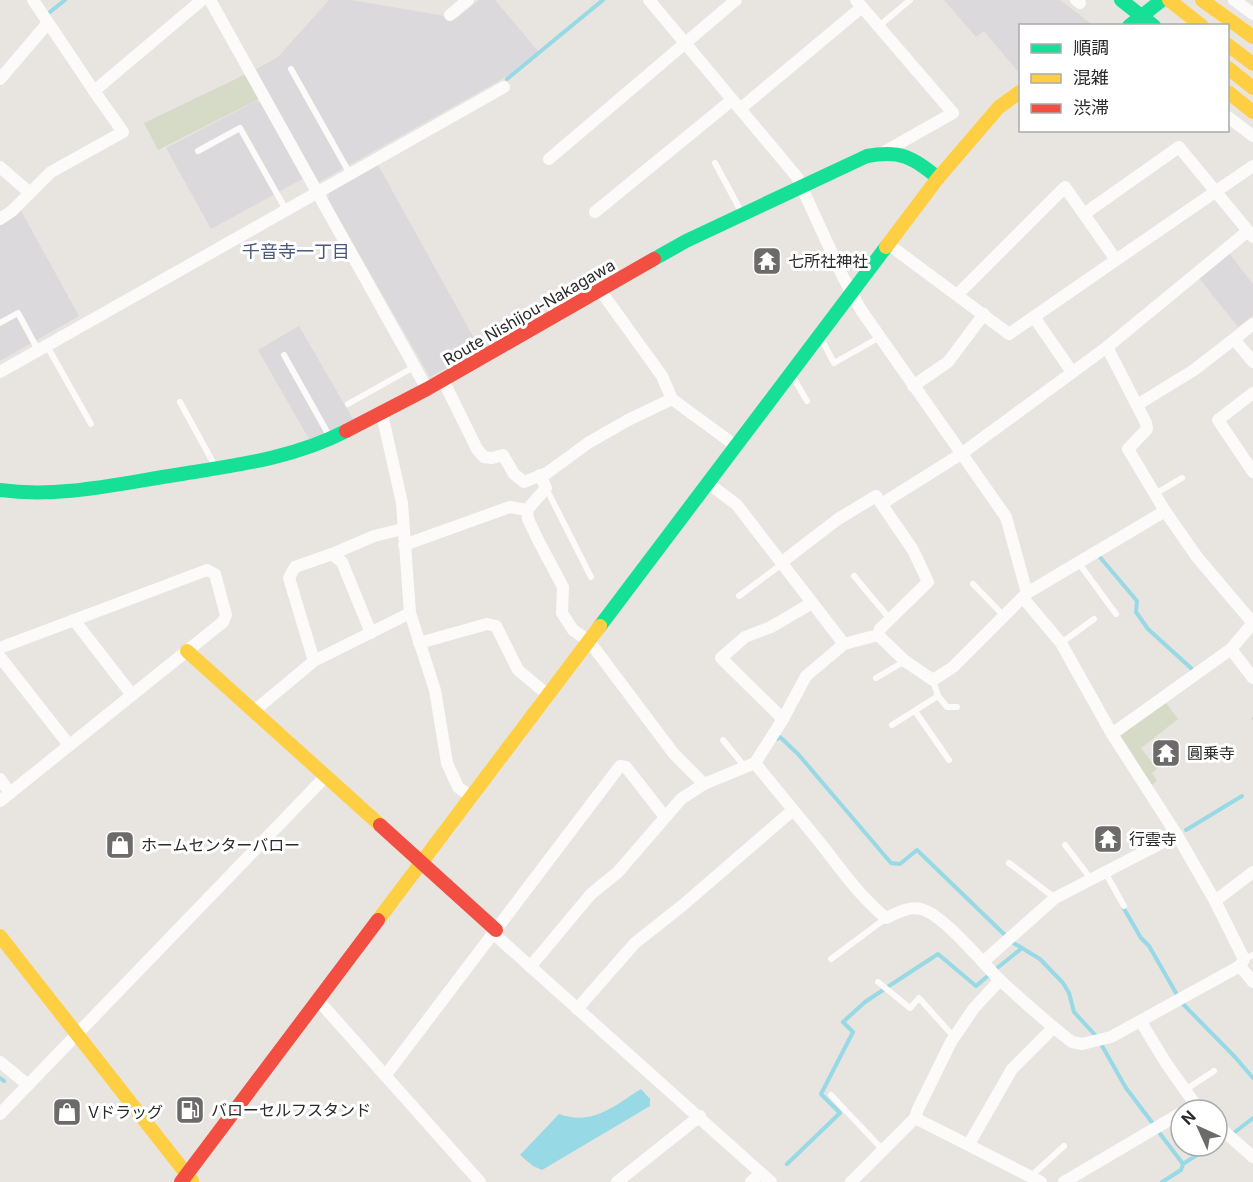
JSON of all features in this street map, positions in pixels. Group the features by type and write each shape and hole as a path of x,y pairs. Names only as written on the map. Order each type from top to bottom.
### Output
{"main road":[{"path":"1114,0 1144,21 1159,22"},
{"path":"1121,0 1144,21"},
{"path":"1138,0 1159,22"},
{"path":"1144,21 1162,0"},
{"path":"1169,0 1199,24"},
{"path":"1186,0 1217,24"},
{"path":"1202,0 1253,37"},
{"path":"1229,33 1253,51"},
{"path":"1229,46 1253,64"},
{"path":"1229,70 1253,88"},
{"path":"1229,83 1253,101"},
{"path":"0,936 187,1180 318,1000 938,178 999,107 1019,93"},
{"path":"1229,94 1253,112"},
{"path":"884,152 903,153 918,161 938,178"},
{"name":"Route Nishijou-Nakagawa","path":"0,490 22,493 99,488 277,458 331,439 427,389 686,241 867,156 884,152"},
{"path":"187,651 495,932"}],"street":[{"path":"0,219 12,211 51,172 123,132 47,24 33,0"},
{"path":"94,91 202,0"},
{"path":"210,0 427,389"},
{"path":"450,15 468,0"},
{"path":"549,159 736,0"},
{"path":"1234,0 1253,14"},
{"path":"656,2 685,43 797,177 851,292 913,386 1006,517 1025,596 1061,643 1112,734 1177,835 1246,960 1253,982"},
{"path":"595,212 736,104 859,4 953,113 884,152"},
{"path":"0,79 47,24"},
{"path":"0,372 504,87"},
{"path":"1229,118 1253,136"},
{"path":"883,503 961,454 1107,346 1251,234 1179,147 1084,214"},
{"path":"888,244 1009,334 1253,166"},
{"path":"0,168 30,193"},
{"path":"958,294 1065,187 1116,260"},
{"path":"600,290 662,376 672,399 736,446"},
{"path":"913,386 948,362 984,314"},
{"path":"1034,317 1072,372"},
{"path":"1137,405 1194,370 1253,324"},
{"path":"1234,339 1253,362"},
{"path":"1107,346 1146,423 1147,429 1128,449 1165,511 1197,557 1253,623 1231,649 1112,734"},
{"path":"443,380 477,449 484,458 503,455 514,474 524,482 547,473 605,433 672,399"},
{"path":"1253,393 1218,420 1253,472"},
{"path":"382,414 402,503 410,613 435,690 447,763 458,787 471,797"},
{"path":"540,476 546,488 527,510 528,519 563,587 562,613 573,630 589,641 674,754 704,784"},
{"path":"708,483 737,505 844,644"},
{"path":"782,563 838,519 876,495 913,550 928,582 880,629 878,635"},
{"path":"404,545 510,507 527,510"},
{"path":"878,635 905,661 933,680 953,667 1025,596 1165,511"},
{"path":"314,661 289,578 295,567 374,536 403,529"},
{"path":"332,554 342,562 371,633"},
{"path":"0,648 207,570 215,574 226,615 223,622 0,801"},
{"path":"783,719 721,658 745,636 771,627 812,603"},
{"path":"254,711 314,661 410,613"},
{"path":"74,620 132,695"},
{"path":"419,643 487,624 496,626 518,670 548,695"},
{"path":"530,967 591,894 618,872 681,799 704,784 750,765 783,719 806,676 844,644 878,635"},
{"path":"1231,649 1253,678"},
{"path":"0,657 69,745"},
{"path":"750,765 793,810 872,907 886,918 906,909 914,908 930,912 984,961 1000,980 1071,1042 1082,1044 1111,1037 1141,1022 1246,960"},
{"path":"385,1076 620,766 626,766 665,817"},
{"path":"0,1114 326,776"},
{"path":"0,779 10,792"},
{"path":"577,1010 635,943 683,905 793,810"},
{"path":"984,961 1055,898 1177,835"},
{"path":"1215,901 1253,872"},
{"path":"495,932 577,1010 771,1182"},
{"path":"851,1182 915,1118 954,1037 974,1008 1000,980"},
{"path":"318,1000 480,1182"},
{"path":"1141,1022 1189,1098"},
{"path":"969,1144 1012,1070 1053,1028"},
{"path":"0,1062 28,1085"},
{"path":"617,1182 699,1116"},
{"path":"915,1118 1036,1179"},
{"path":"1064,1182 1169,1120"},
{"path":"1229,1136 1253,1157"},
{"path":"751,1182 761,1173"}],"lane":[{"path":"878,27 910,0"},
{"path":"291,69 350,174"},
{"path":"198,151 240,128 286,210"},
{"path":"715,163 743,214"},
{"path":"0,323 18,313 91,424"},
{"path":"820,335 834,363 880,337"},
{"path":"284,355 331,439"},
{"path":"348,404 414,367"},
{"path":"791,373 807,401"},
{"path":"180,402 217,469"},
{"path":"1155,494 1182,478"},
{"path":"546,488 591,577"},
{"path":"1078,562 1116,614"},
{"path":"739,596 782,563"},
{"path":"854,576 890,619"},
{"path":"973,584 1004,616"},
{"path":"1061,643 1095,619"},
{"path":"876,678 905,661"},
{"path":"933,680 938,696 948,707 957,707"},
{"path":"892,725 938,696"},
{"path":"915,711 949,760"},
{"path":"723,740 750,765"},
{"path":"1065,845 1091,879"},
{"path":"1009,863 1055,898"},
{"path":"1105,872 1124,906"},
{"path":"831,959 886,918"},
{"path":"878,982 910,1008 919,998 954,1037"},
{"path":"1185,1090 1214,1071"},
{"path":"831,1095 883,1150"},
{"path":"1036,1179 1064,1146"}],"shaded area":[{"path":"329,0 351,0 457,18 479,0 495,0 538,51 504,78 319,182 312,180 253,71 278,57"},
{"path":"944,0 1060,0 1092,24 1019,24 1019,73 984,31 976,37"},
{"path":"256,101 262,103 304,178 211,229 166,148"},
{"path":"378,165 480,349 430,377 328,200 329,193"},
{"path":"20,209 79,316 0,361 0,224"},
{"path":"1229,253 1253,284 1253,315 1238,327 1199,278"},
{"path":"299,326 354,421 309,439 258,350"}],"green space":[{"path":"246,74 259,99 158,150 144,123"},
{"path":"1166,703 1178,719 1141,748 1157,769 1152,773 1157,781 1152,785 1118,735"}],"water":[{"path":"641,1089 650,1099 650,1106 542,1170 520,1155 559,1114 582,1118 593,1116 612,1108"}],"waterway":[{"path":"50,12 65,0"},
{"path":"507,79 603,0"},
{"path":"1099,556 1137,601 1136,612 1148,629 1192,669"},
{"path":"777,739 780,737 798,754 891,863 900,864 917,850 1006,936"},
{"path":"1186,830 1242,796"},
{"path":"1123,907 1176,993"},
{"path":"1012,942 1040,959 1063,983 1069,993 1074,1012 1096,1036"},
{"path":"996,969 1022,948"},
{"path":"889,986 938,954 976,986 989,975"},
{"path":"787,1164 840,1113 821,1094 853,1032 843,1022 865,1002 883,990"},
{"path":"1182,1003 1253,1078"},
{"path":"1101,1044 1126,1088 1154,1125"},
{"path":"0,1078 4,1081"},
{"path":"1235,1132 1253,1118"},
{"path":"1158,1131 1183,1164"},
{"path":"1162,1182 1181,1170 1183,1164 1192,1158"}],"traffic: fast":[{"path":"1121,0 1151,24"},
{"path":"1132,24 1162,0"},
{"path":"654,259 686,241 867,156 888,154 906,157 938,178"},
{"path":"600,626 886,247"},
{"path":"0,490 42,492 84,489 237,465 303,449 346,431"}],"traffic: slow":[{"path":"1169,0 1199,24"},
{"path":"1202,0 1253,37"},
{"path":"1229,46 1253,64"},
{"path":"1229,69 1253,88"},
{"path":"886,247 938,178 999,107 1019,93"},
{"path":"1229,93 1253,112"},
{"path":"378,920 600,626"},
{"path":"187,651 380,825"},
{"path":"0,936 192,1181"}],"traffic: jam":[{"path":"346,431 427,389 654,259"},
{"path":"380,825 496,930"},
{"path":"181,1182 378,920"}],"place":[{"name":"七所社神社","path":"767,261"},
{"name":"圓乗寺","path":"1166,753"},
{"name":"行雲寺","path":"1108,839"},
{"name":"ホームセンターバロー","path":"120,845"},
{"name":"バローセルフスタンド","path":"190,1110"},
{"name":"Vドラッグ","path":"67,1112"}],"district":[{"name":"千音寺一丁目","path":"296,252"}]}
